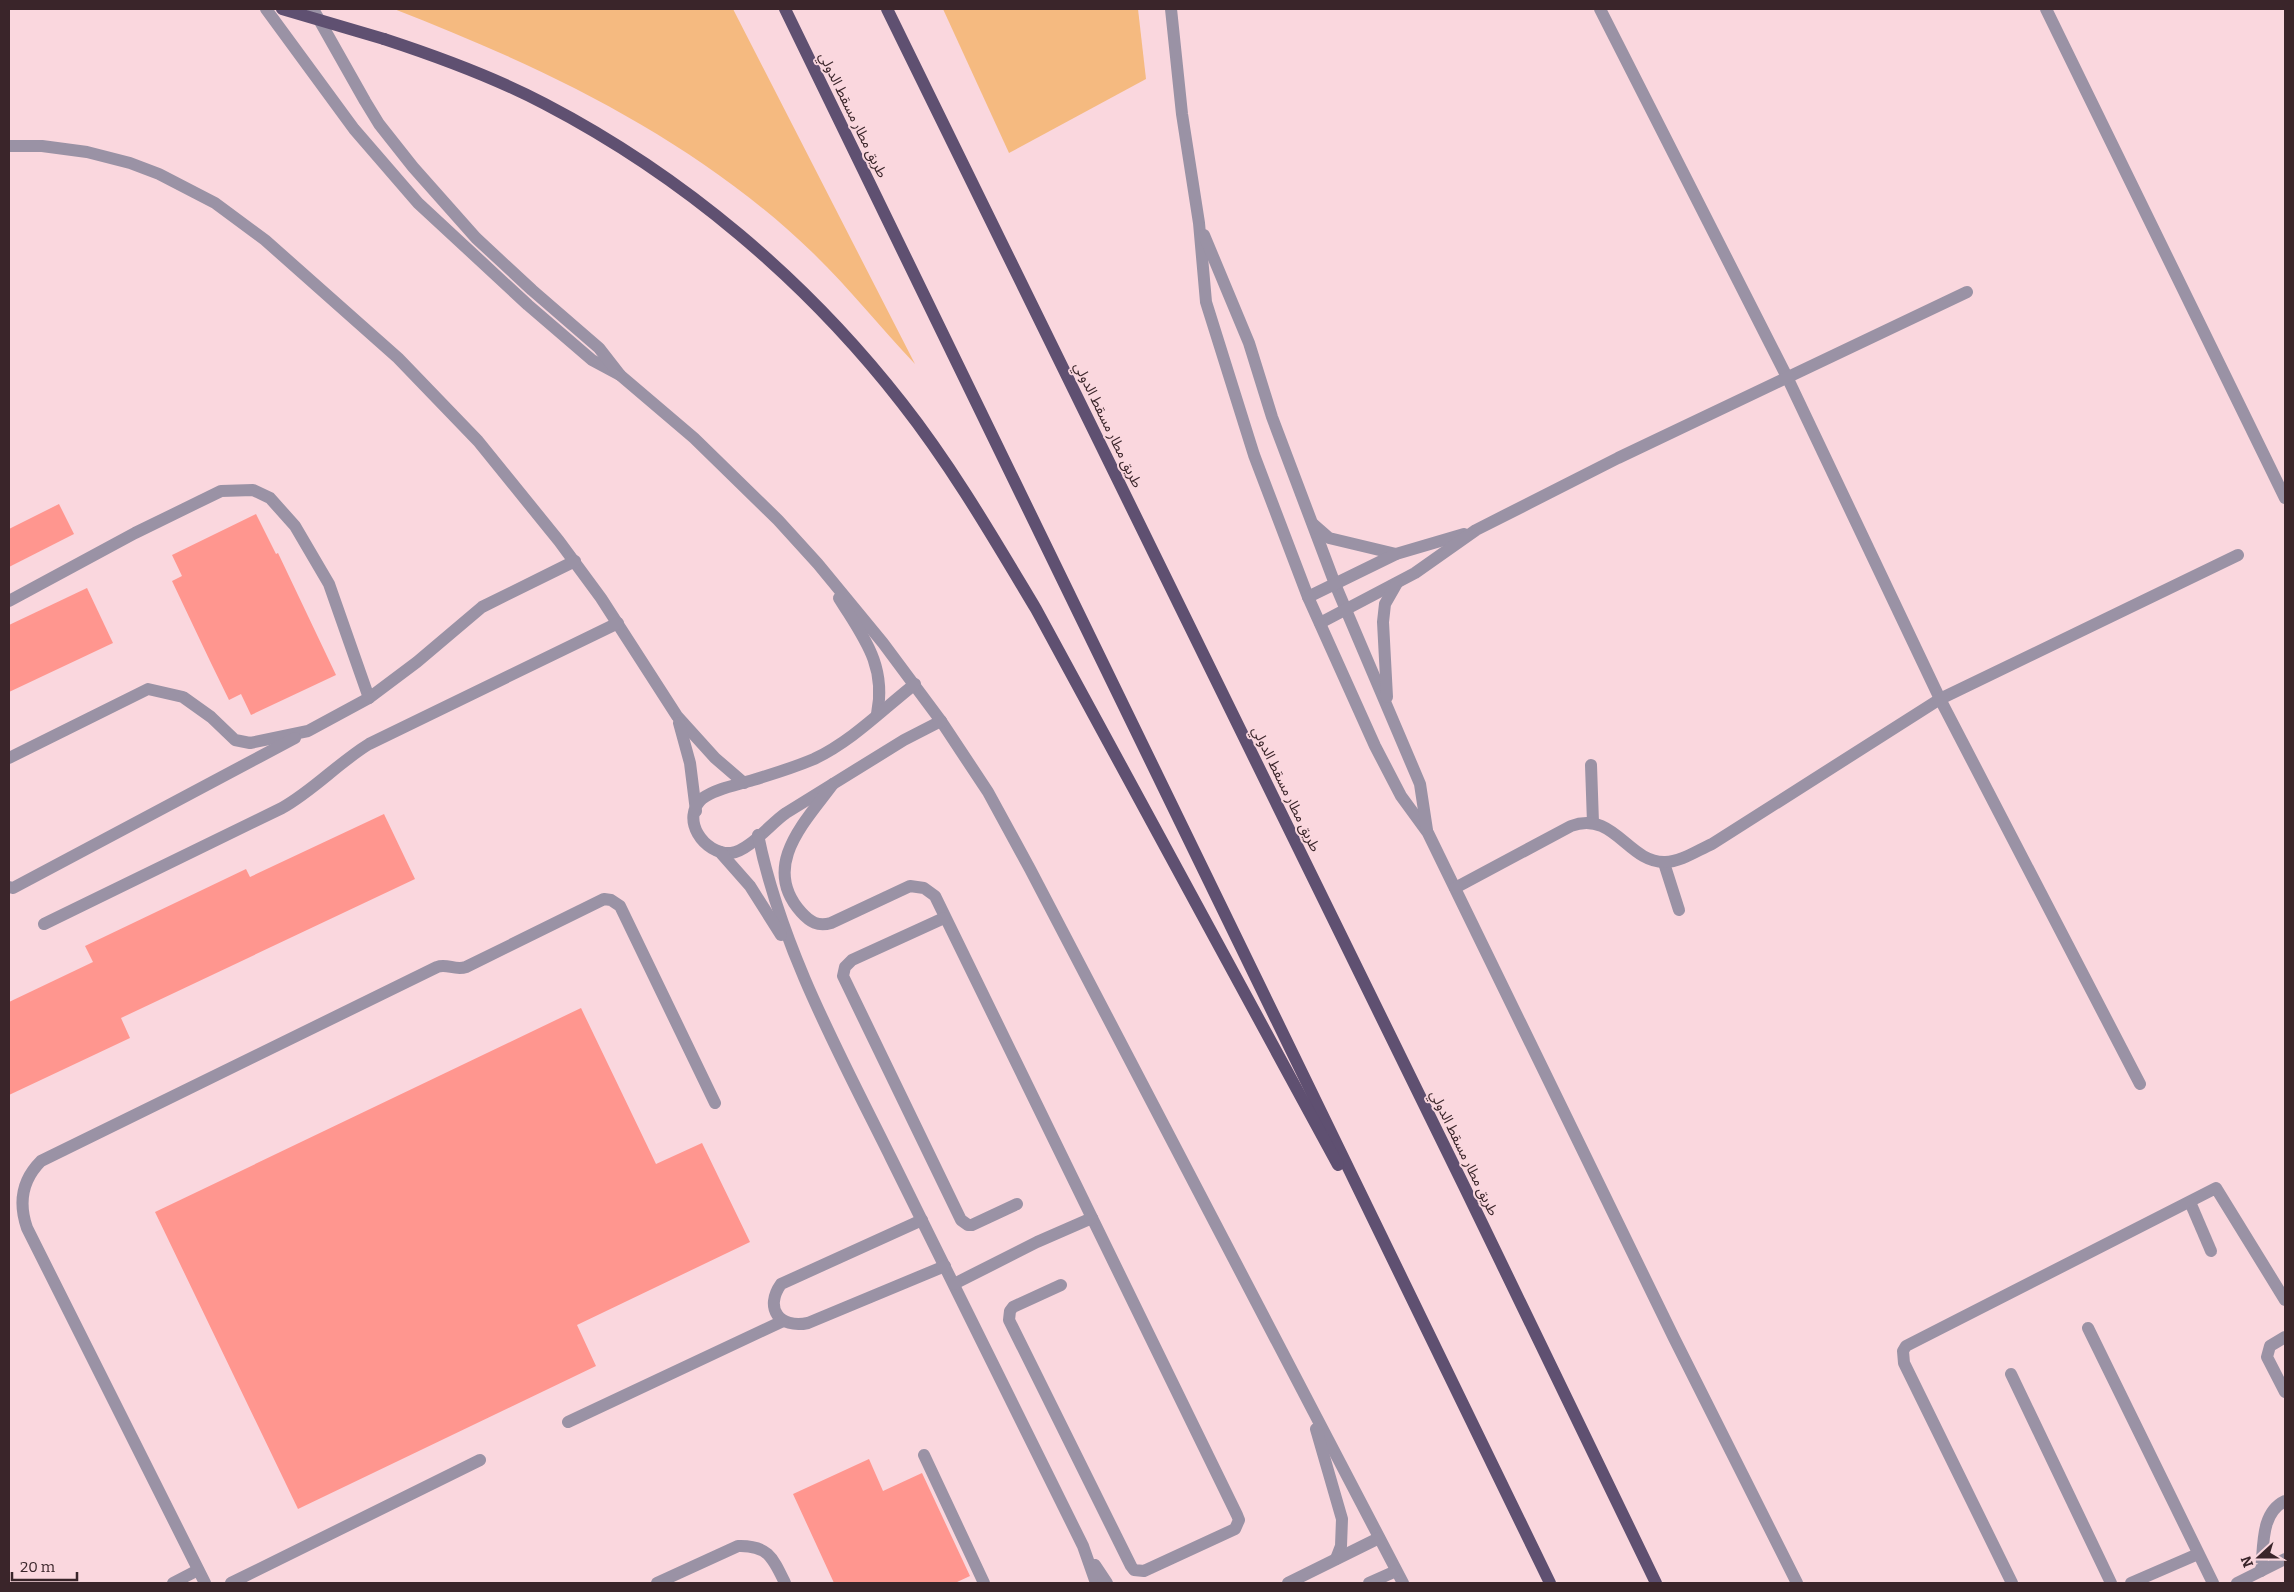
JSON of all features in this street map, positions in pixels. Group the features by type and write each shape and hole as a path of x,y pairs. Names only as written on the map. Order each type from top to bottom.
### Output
{"main road":[{"path":"282,9 384,39 492,79 544,103 644,162 736,231 795,284 850,342 902,402 949,466 1036,609 1422,1319"},
{"name":"طريق مطار مسقط الدولي","path":"785,9 1550,1583"},
{"name":"طريق مطار مسقط الدولي","path":"888,9 1656,1583"}],"street":[{"path":"266,9 343,115 418,203 535,311 592,360 620,375"},
{"path":"313,9 374,116 413,167 476,238 599,348 620,375 736,479 818,564 914,684 941,721 988,792 1030,869 1403,1583"},
{"path":"1171,9 1182,114 1199,223 1206,302 1263,480 1308,597 1375,746 1401,796 1428,833 1674,1338 1797,1583"},
{"path":"1600,9 1788,379 1940,699 2140,1084"},
{"path":"2046,9 2285,498"},
{"path":"9,146 42,146 87,152 130,164 188,188 241,220 398,358 439,399 509,478 575,561 618,623 677,716 709,751 744,783"},
{"path":"1199,223 1249,343 1272,417 1345,610 1420,784 1428,833"},
{"path":"1320,623 1415,573 1476,530 1618,458 1788,379 1967,292"},
{"path":"9,601 135,533 221,491 253,490 270,498 295,526 329,584 369,698"},
{"path":"1312,523 1329,538 1396,554"},
{"path":"1308,597 1396,554 1476,530"},
{"path":"1455,888 1571,826 1593,823 1607,828 1648,858 1664,863 1675,861 1712,844 1940,699 2238,555"},
{"path":"9,887 13,888 369,698 417,662 482,607 575,561"},
{"path":"818,564 871,652 877,667 880,698 877,714"},
{"path":"1388,707 1383,622 1386,604 1397,583"},
{"path":"44,924 282,808 310,790 369,744 618,623"},
{"path":"696,811 702,799 724,788 814,759 858,732 914,684"},
{"path":"9,758 148,689 183,697 211,717 235,740 250,743 308,731"},
{"path":"677,716 690,763 696,811 694,824 698,837 707,847 720,852 733,852 746,847 779,818 904,740 941,721"},
{"path":"1591,765 1593,823"},
{"path":"833,784 798,831 788,854 785,872 786,884 796,906 808,920 826,924 904,888 917,886 935,896 944,918 1237,1515 1239,1520 1235,1529 1144,1571 1134,1570 1131,1566 1009,1320 1010,1311 1013,1307 1060,1285"},
{"path":"758,836 776,909 792,949 922,1220 1083,1546 1107,1583"},
{"path":"720,852 750,886 792,949"},
{"path":"1664,863 1679,910"},
{"path":"204,1583 26,1228 23,1218 22,1197 28,1177 41,1160 441,965 461,969 466,967 604,899 616,902 623,911 714,1103"},
{"path":"944,918 852,960 845,967 843,976 961,1220 972,1224 1017,1204"},
{"path":"2012,1583 1904,1363 1903,1351 1910,1342 2216,1188 2285,1300"},
{"path":"2190,1202 2211,1251"},
{"path":"954,1284 1037,1242 1092,1218"},
{"path":"922,1220 781,1284 775,1293 773,1303 776,1314 783,1321 795,1326 808,1323 945,1266"},
{"path":"568,1422 783,1321"},
{"path":"2088,1328 2212,1583"},
{"path":"2285,1336 2270,1346 2268,1357 2285,1392"},
{"path":"2011,1374 2111,1583"},
{"path":"1308,1403 1342,1519 1341,1546 1336,1559"},
{"path":"924,1455 984,1583"},
{"path":"231,1583 480,1460"},
{"path":"2261,1571 2268,1518 2274,1508 2285,1501"},
{"path":"1288,1583 1379,1538"},
{"path":"966,1543 990,1583"},
{"path":"657,1583 738,1546 751,1546 764,1550 774,1560 785,1583"},
{"path":"1083,1546 1096,1583"},
{"path":"2131,1583 2198,1554"},
{"path":"2237,1583 2285,1559"},
{"path":"173,1583 198,1570"},
{"path":"1369,1583 1396,1571"}],"shaded area":[{"path":"394,9 733,9 915,364 813,253 767,212 719,175 669,141 616,110 562,82 507,56"},
{"path":"943,9 1138,9 1146,79 1009,153"}],"building":[{"path":"59,504 74,534 9,567 9,529"},
{"path":"256,514 276,554 278,553 336,675 251,715 241,694 229,700 172,581 182,576 172,555"},
{"path":"87,588 113,643 9,692 9,625"},
{"path":"384,814 415,879 121,1018 130,1038 9,1095 9,1002 93,962 85,946 246,869 250,877"},
{"path":"581,1008 656,1164 702,1143 750,1242 577,1325 596,1366 298,1509 155,1212"},
{"path":"869,1459 883,1491 922,1473 970,1576 955,1583 834,1583 793,1494"}]}
